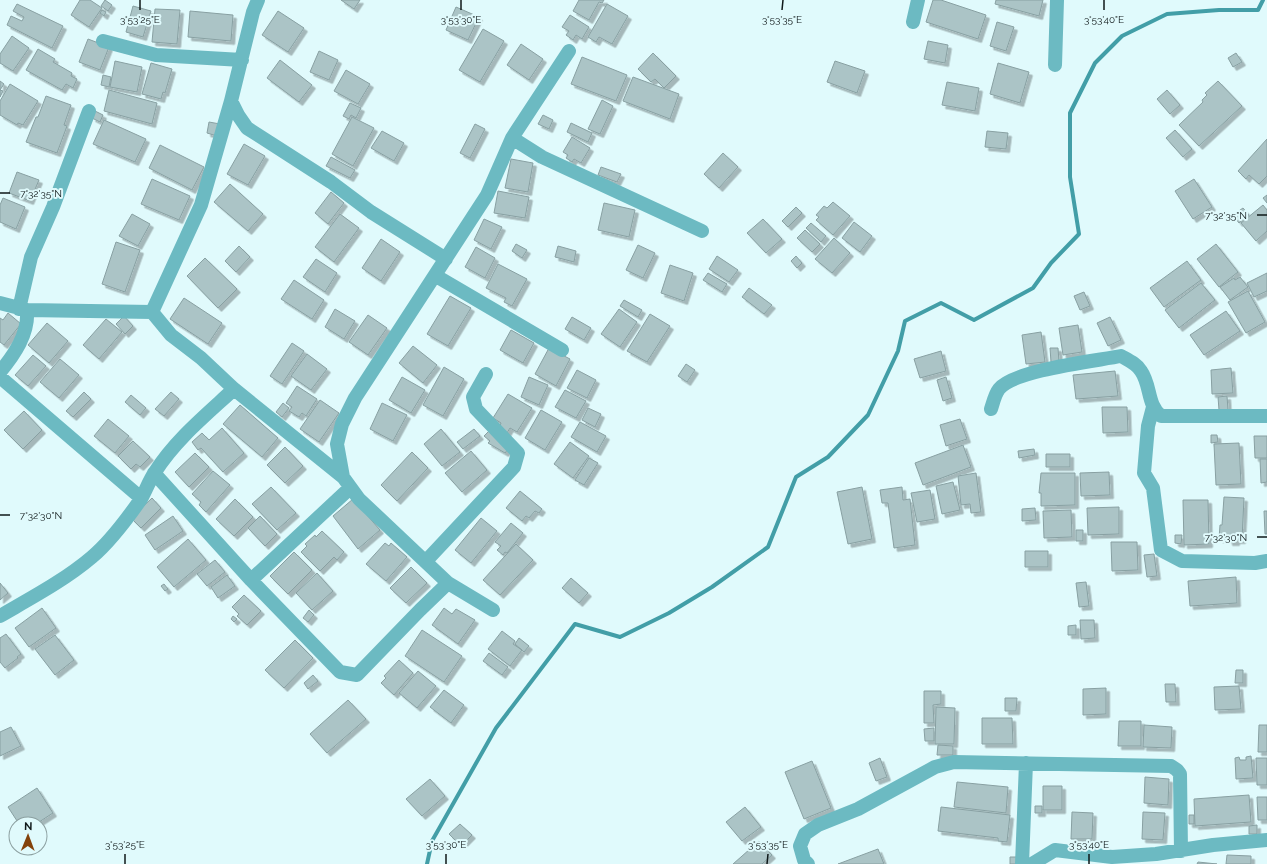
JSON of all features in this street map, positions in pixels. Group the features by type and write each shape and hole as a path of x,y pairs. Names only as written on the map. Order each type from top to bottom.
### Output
{"street":[{"path":"152,312 201,205 231,101 253,12 258,0"},
{"path":"914,22 918,0"},
{"path":"1056,65 1057,0"},
{"path":"102,41 156,55 242,60"},
{"path":"347,482 337,444 342,424 354,398 436,276 487,195 512,138 569,51"},
{"path":"231,101 247,128 331,182 370,212 446,260"},
{"path":"0,372 12,358 23,334 26,325 23,310 31,257 53,207 89,111"},
{"path":"512,138 542,157 702,231"},
{"path":"436,276 562,350"},
{"path":"0,303 23,310 152,312"},
{"path":"152,312 170,335 201,358 234,389 347,482 359,499 448,583 493,610"},
{"path":"991,409 1000,388 1031,373 1121,356 1141,370 1147,383 1154,410 1161,416 1267,416"},
{"path":"426,562 514,467 518,453 476,409 473,397 486,374"},
{"path":"0,377 141,498"},
{"path":"0,616 26,601 92,557 118,531 141,498 154,473 195,426 234,389"},
{"path":"1153,407 1148,426 1144,473 1153,488 1161,550 1182,560 1255,563 1267,561"},
{"path":"154,473 251,580 340,672 357,675 448,583"},
{"path":"251,580 347,482"},
{"path":"808,864 804,860 800,846 805,834 818,826 858,810 935,766 954,762 1171,766 1180,774 1181,851"},
{"path":"1022,864 1026,763"},
{"path":"1032,864 1054,850 1112,857 1181,851 1213,845 1267,840"}],"building":[{"path":"80,0 90,0 102,8 89,27 71,15"},
{"path":"105,0 112,5 108,11 101,6"},
{"path":"341,0 360,0 354,9"},
{"path":"579,0 604,0 602,3 599,2 589,20 573,11"},
{"path":"933,0 941,0 986,15 978,39 926,22"},
{"path":"996,0 1043,0 1039,16 995,4"},
{"path":"17,4 63,26 52,48 7,25 11,16 22,21 24,17 13,11"},
{"path":"607,4 628,16 612,44 599,37 596,42 588,37"},
{"path":"133,6 151,11 143,37 126,32"},
{"path":"456,7 479,17 468,40 446,30"},
{"path":"155,9 180,10 177,44 152,42"},
{"path":"102,10 106,12 104,16 100,13"},
{"path":"190,11 233,15 231,41 188,37"},
{"path":"278,11 304,28 288,52 262,35"},
{"path":"570,15 589,27 582,39 576,35 573,40 566,35 569,31 562,27"},
{"path":"997,22 1014,27 1006,51 990,46"},
{"path":"483,29 504,41 480,82 459,70"},
{"path":"12,36 29,48 13,71 0,63 0,54"},
{"path":"88,39 109,47 100,70 79,62"},
{"path":"928,41 948,45 945,63 924,59"},
{"path":"521,44 543,59 529,80 507,65"},
{"path":"38,49 55,59 53,62 72,73 71,76 77,79 73,88 66,84 62,90 26,70"},
{"path":"319,51 338,60 329,80 310,72"},
{"path":"653,53 676,76 664,88 655,79 651,82 638,69"},
{"path":"1236,53 1242,62 1233,67 1228,58"},
{"path":"582,57 627,75 616,101 571,84"},
{"path":"280,60 312,85 299,102 267,78"},
{"path":"115,61 142,67 137,92 110,87"},
{"path":"835,61 865,71 857,93 827,82"},
{"path":"151,63 172,69 165,93 163,92 161,99 142,94"},
{"path":"998,63 1029,72 1020,103 990,94"},
{"path":"346,70 370,84 358,104 334,91"},
{"path":"103,75 111,77 109,87 101,85"},
{"path":"633,77 679,94 670,119 623,101"},
{"path":"0,81 4,84 0,90"},
{"path":"1218,81 1242,106 1199,146 1179,125 1203,102 1202,100 1207,95 1205,93"},
{"path":"947,82 979,88 975,111 942,105"},
{"path":"10,84 38,101 23,125 18,123 17,125 0,115 0,101"},
{"path":"0,90 3,91 0,97"},
{"path":"109,90 157,103 152,124 104,111"},
{"path":"1167,90 1180,105 1170,114 1157,99"},
{"path":"46,96 71,105 64,125 67,126 57,153 26,142"},
{"path":"602,100 613,106 600,134 588,129"},
{"path":"350,103 361,108 356,118 351,115 349,119 343,116"},
{"path":"95,111 103,115 100,122 92,118"},
{"path":"543,115 553,120 549,129 538,124"},
{"path":"352,117 374,128 353,166 332,154"},
{"path":"104,120 146,139 135,162 93,144"},
{"path":"209,122 220,124 217,136 207,133"},
{"path":"571,123 592,133 588,142 567,132"},
{"path":"475,124 485,129 470,158 460,153"},
{"path":"1175,130 1192,149 1183,157 1166,138"},
{"path":"382,131 404,143 394,161 371,148"},
{"path":"987,131 1008,133 1006,149 985,147"},
{"path":"572,137 590,148 581,163 574,159 572,162 566,158 568,155 563,152"},
{"path":"1267,139 1267,176 1259,184 1249,175 1246,179 1238,171"},
{"path":"244,144 265,156 248,185 227,174"},
{"path":"160,145 204,167 192,190 149,168"},
{"path":"723,153 738,167 719,188 704,174"},
{"path":"331,157 355,170 350,178 326,166"},
{"path":"511,159 533,163 528,192 505,188"},
{"path":"601,167 621,174 617,182 598,175"},
{"path":"17,172 39,180 30,201 9,193"},
{"path":"152,179 190,196 179,220 141,204"},
{"path":"1194,179 1212,207 1193,219 1175,191"},
{"path":"230,184 263,214 248,231 214,202"},
{"path":"498,191 529,197 525,218 494,213"},
{"path":"331,192 344,203 328,224 315,213"},
{"path":"1267,195 1267,203 1263,198"},
{"path":"3,198 25,207 16,229 0,222 0,205"},
{"path":"833,202 850,216 833,235 816,220 819,217 816,215 824,206 827,208"},
{"path":"604,203 635,210 629,237 598,230"},
{"path":"1263,205 1267,210 1267,231 1256,241 1241,223"},
{"path":"796,207 802,213 788,227 782,221"},
{"path":"1243,208 1249,215 1239,223 1233,215"},
{"path":"132,214 150,224 138,246 119,236"},
{"path":"340,214 359,228 334,262 315,247"},
{"path":"484,219 502,227 491,249 474,240"},
{"path":"763,219 782,239 766,253 747,233"},
{"path":"854,222 872,236 860,252 842,238"},
{"path":"811,223 826,236 821,242 806,228"},
{"path":"805,230 820,244 812,252 797,238"},
{"path":"834,238 850,253 832,273 815,259"},
{"path":"381,239 400,252 381,281 362,268"},
{"path":"116,242 140,250 125,292 102,284"},
{"path":"516,244 527,250 522,258 512,251"},
{"path":"1216,244 1238,272 1219,287 1197,259"},
{"path":"638,245 655,253 643,278 626,270"},
{"path":"239,246 250,257 236,272 225,261"},
{"path":"558,246 576,251 574,262 555,257"},
{"path":"476,247 495,258 485,278 465,267"},
{"path":"717,256 738,270 729,282 709,269"},
{"path":"796,256 802,263 797,268 791,261"},
{"path":"205,258 237,289 218,308 187,276"},
{"path":"316,259 337,273 325,292 303,277"},
{"path":"1187,261 1201,280 1164,307 1150,288"},
{"path":"498,264 527,279 512,306 504,302 506,298 486,288"},
{"path":"670,265 693,273 684,301 661,293"},
{"path":"708,273 727,284 722,292 703,280"},
{"path":"1267,273 1267,291 1254,297 1247,283"},
{"path":"1240,277 1248,287 1230,300 1220,287 1234,278 1235,280"},
{"path":"294,280 324,300 312,319 281,299"},
{"path":"1201,283 1215,300 1179,328 1165,310"},
{"path":"749,288 772,305 764,314 742,297"},
{"path":"1248,291 1265,322 1246,333 1228,302"},
{"path":"1084,292 1090,306 1080,310 1074,296"},
{"path":"450,296 471,308 448,346 427,334"},
{"path":"184,298 222,323 208,344 170,319"},
{"path":"624,300 642,310 638,317 620,306"},
{"path":"335,309 355,321 344,339 325,327"},
{"path":"619,309 637,322 620,347 601,334"},
{"path":"1226,311 1240,331 1204,355 1190,335"},
{"path":"8,313 21,324 4,345 0,342 0,318 3,320"},
{"path":"650,314 670,326 647,362 627,351"},
{"path":"368,315 387,328 368,355 349,342"},
{"path":"124,316 133,326 125,334 116,324"},
{"path":"572,317 591,328 584,340 565,329"},
{"path":"1110,317 1121,340 1108,346 1097,323"},
{"path":"106,319 122,332 99,359 83,345"},
{"path":"47,323 68,341 49,363 28,345"},
{"path":"1078,325 1082,352 1063,355 1059,328"},
{"path":"511,330 534,343 523,363 500,350"},
{"path":"1041,332 1045,362 1026,364 1022,335"},
{"path":"292,343 304,351 282,384 270,376"},
{"path":"413,346 437,365 423,383 399,363"},
{"path":"549,348 570,359 556,386 535,374"},
{"path":"1050,348 1058,348 1059,362 1051,362"},
{"path":"941,351 946,371 920,378 914,359"},
{"path":"307,354 327,369 311,390 291,376"},
{"path":"33,355 46,366 28,386 15,375"},
{"path":"60,359 79,375 59,398 40,382"},
{"path":"686,364 695,370 687,382 678,376"},
{"path":"444,367 464,379 443,416 423,405"},
{"path":"1231,368 1233,393 1212,394 1211,370"},
{"path":"577,370 596,380 587,398 567,388"},
{"path":"1115,371 1118,396 1076,399 1073,375"},
{"path":"402,377 425,390 411,413 389,400"},
{"path":"529,377 548,385 539,405 521,397"},
{"path":"946,377 952,398 943,401 937,380"},
{"path":"297,386 317,399 306,416 302,413 299,417 289,411 292,407 286,403"},
{"path":"565,390 586,401 576,418 555,407"},
{"path":"84,392 91,399 73,417 66,411"},
{"path":"171,392 179,399 164,416 155,409"},
{"path":"508,394 532,408 517,432 510,428 507,433 499,428 501,423 493,418"},
{"path":"131,395 146,408 140,415 125,402"},
{"path":"1227,396 1228,410 1219,410 1218,397"},
{"path":"320,400 339,413 319,442 300,429"},
{"path":"283,403 289,408 282,417 276,412"},
{"path":"382,403 407,415 393,441 370,429"},
{"path":"240,405 278,438 262,457 223,424"},
{"path":"1102,407 1127,407 1128,432 1103,433"},
{"path":"588,408 601,414 595,427 582,420"},
{"path":"541,410 562,422 545,450 525,438"},
{"path":"24,411 42,430 23,449 4,430"},
{"path":"108,419 129,436 115,453 94,436"},
{"path":"960,419 967,439 946,446 940,425"},
{"path":"580,422 606,436 597,452 571,437"},
{"path":"222,428 244,453 223,472 201,448 198,450 192,442 202,433 209,440"},
{"path":"441,429 460,452 442,466 424,444"},
{"path":"474,429 480,436 463,449 457,442"},
{"path":"489,431 509,448 505,453 488,443 490,441 484,436"},
{"path":"1211,435 1217,435 1218,442 1211,443"},
{"path":"1254,436 1267,436 1267,458 1255,458"},
{"path":"133,441 150,457 140,467 136,464 131,469 118,456"},
{"path":"570,442 589,456 573,478 554,464"},
{"path":"1239,443 1241,484 1216,485 1214,444"},
{"path":"963,445 971,467 923,485 915,463"},
{"path":"285,447 303,466 285,483 267,465"},
{"path":"1034,449 1035,455 1019,458 1018,451"},
{"path":"471,451 487,470 462,492 445,473"},
{"path":"412,452 428,468 397,501 381,485"},
{"path":"195,453 209,467 189,487 175,472"},
{"path":"1046,454 1070,454 1070,467 1046,467"},
{"path":"589,458 598,463 584,485 575,480"},
{"path":"1260,459 1267,459 1267,482 1261,483"},
{"path":"213,471 230,485 206,512 199,505 201,502 192,494"},
{"path":"1109,472 1110,495 1081,496 1080,473"},
{"path":"976,473 981,512 971,513 970,504 961,505 958,476"},
{"path":"1041,473 1075,473 1075,505 1041,506 1041,493 1039,493"},
{"path":"953,482 960,510 942,514 936,486"},
{"path":"271,487 296,513 277,530 252,504"},
{"path":"862,487 872,539 848,544 837,492"},
{"path":"902,487 903,500 910,499 915,545 894,548 888,503 882,503 880,490"},
{"path":"930,490 935,519 917,522 911,493"},
{"path":"520,491 542,509 539,513 535,511 529,518 526,516 522,521 506,508"},
{"path":"1224,497 1244,498 1242,540 1229,542 1229,539 1219,539 1220,525 1222,525"},
{"path":"152,498 161,508 141,528 131,518"},
{"path":"235,499 253,517 234,536 216,519"},
{"path":"353,499 380,530 358,549 333,516"},
{"path":"1183,500 1208,500 1209,544 1184,545"},
{"path":"1119,507 1119,534 1088,535 1087,508"},
{"path":"1035,508 1036,520 1022,521 1022,509"},
{"path":"1071,510 1072,537 1044,538 1043,511"},
{"path":"1264,511 1267,511 1267,534 1265,534"},
{"path":"173,516 183,531 155,550 145,535"},
{"path":"260,516 277,534 265,546 248,528"},
{"path":"481,518 497,531 471,563 455,550"},
{"path":"511,523 523,533 507,553 505,552 503,555 497,550 501,546 495,542"},
{"path":"1076,530 1083,530 1083,541 1076,541"},
{"path":"322,531 344,552 337,560 334,557 320,571 301,552 307,546 305,544"},
{"path":"1175,535 1182,535 1181,544 1175,543"},
{"path":"188,539 206,560 174,587 157,567"},
{"path":"1111,542 1137,542 1138,570 1112,571"},
{"path":"385,543 389,546 391,543 407,557 386,581 366,564"},
{"path":"516,544 533,560 500,595 483,580"},
{"path":"1025,551 1048,551 1048,567 1025,567"},
{"path":"294,552 312,570 288,594 270,576"},
{"path":"1154,554 1157,576 1147,577 1144,555"},
{"path":"215,560 225,572 207,586 197,574"},
{"path":"411,567 427,583 406,603 390,588"},
{"path":"317,573 333,591 312,610 296,593"},
{"path":"227,575 235,586 218,598 211,587"},
{"path":"1236,577 1237,603 1190,606 1188,581"},
{"path":"571,578 588,593 579,603 562,588"},
{"path":"1086,582 1089,606 1079,607 1076,583"},
{"path":"0,583 8,593 0,600"},
{"path":"164,584 168,589 165,591 161,586"},
{"path":"244,595 261,611 247,625 237,616 239,614 232,607"},
{"path":"42,608 56,628 29,647 15,628"},
{"path":"444,608 452,614 456,609 475,620 458,644 432,625"},
{"path":"309,610 314,615 308,622 303,618"},
{"path":"233,616 237,619 234,622 231,619"},
{"path":"1080,620 1094,620 1095,638 1081,639"},
{"path":"1076,625 1076,635 1068,635 1068,626"},
{"path":"422,630 462,656 444,682 405,656"},
{"path":"502,631 515,641 513,644 522,650 510,666 488,649"},
{"path":"6,634 21,654 5,668 0,662 0,638"},
{"path":"55,635 74,660 55,675 35,649"},
{"path":"519,638 529,646 524,652 515,644"},
{"path":"295,640 313,658 284,688 265,670"},
{"path":"489,653 508,667 502,675 483,661"},
{"path":"399,660 413,673 394,695 381,683 386,678 384,676"},
{"path":"1236,670 1243,670 1243,683 1235,683"},
{"path":"418,671 436,686 417,708 399,693"},
{"path":"313,675 318,681 308,689 304,683"},
{"path":"1165,684 1175,684 1176,702 1166,702"},
{"path":"1239,686 1241,709 1215,710 1214,687"},
{"path":"1106,688 1106,714 1083,715 1083,689"},
{"path":"444,690 464,705 451,723 430,707"},
{"path":"924,691 941,691 941,704 933,705 934,723 924,723"},
{"path":"1005,698 1017,698 1016,711 1005,711"},
{"path":"348,700 366,719 327,753 310,734"},
{"path":"936,707 955,708 954,744 935,744"},
{"path":"982,718 1012,718 1013,744 982,744"},
{"path":"1119,721 1141,721 1141,746 1118,746"},
{"path":"1144,725 1172,727 1171,748 1143,747"},
{"path":"1259,725 1267,725 1267,752 1258,752"},
{"path":"11,727 21,746 0,756 0,732"},
{"path":"934,728 934,741 925,741 924,729"},
{"path":"938,745 953,746 953,755 937,755"},
{"path":"1251,756 1253,778 1236,779 1235,758 1239,757 1240,760 1246,760 1246,757"},
{"path":"880,758 887,777 876,781 869,763"},
{"path":"1256,758 1267,758 1267,785 1257,785"},
{"path":"812,761 831,808 804,819 785,772"},
{"path":"1145,777 1169,779 1168,805 1144,803"},
{"path":"430,779 445,796 422,816 406,799"},
{"path":"957,782 1008,787 1006,813 954,807"},
{"path":"1043,786 1062,786 1062,810 1043,810"},
{"path":"37,788 53,813 48,816 14,816 8,807"},
{"path":"1249,795 1251,822 1195,826 1194,799"},
{"path":"1257,797 1267,797 1267,820 1258,820"},
{"path":"1035,806 1042,806 1042,813 1035,813"},
{"path":"745,807 761,827 742,841 726,822"},
{"path":"941,807 1010,815 1007,842 998,841 998,838 938,831"},
{"path":"1072,812 1093,813 1092,839 1071,839"},
{"path":"1143,812 1165,813 1163,840 1142,839"},
{"path":"1189,815 1194,815 1194,824 1189,824"},
{"path":"460,824 472,835 461,846 449,834"},
{"path":"1257,825 1257,834 1249,834 1249,826"},
{"path":"759,841 772,855 762,864 733,864"},
{"path":"878,849 884,864 838,864"},
{"path":"1227,855 1251,856 1251,864 1226,864"},
{"path":"1010,857 1017,857 1017,864 1010,864"},
{"path":"1198,862 1217,864 1197,864"}],"waterway":[{"path":"427,864 432,841 496,728 575,624 620,637 669,613 712,587 768,547 796,477 828,457 868,415 898,351 905,321 941,303 974,320 1033,288 1051,263 1079,234 1070,177 1070,113 1095,63 1122,36 1167,14 1219,10 1258,10 1263,0"}]}
